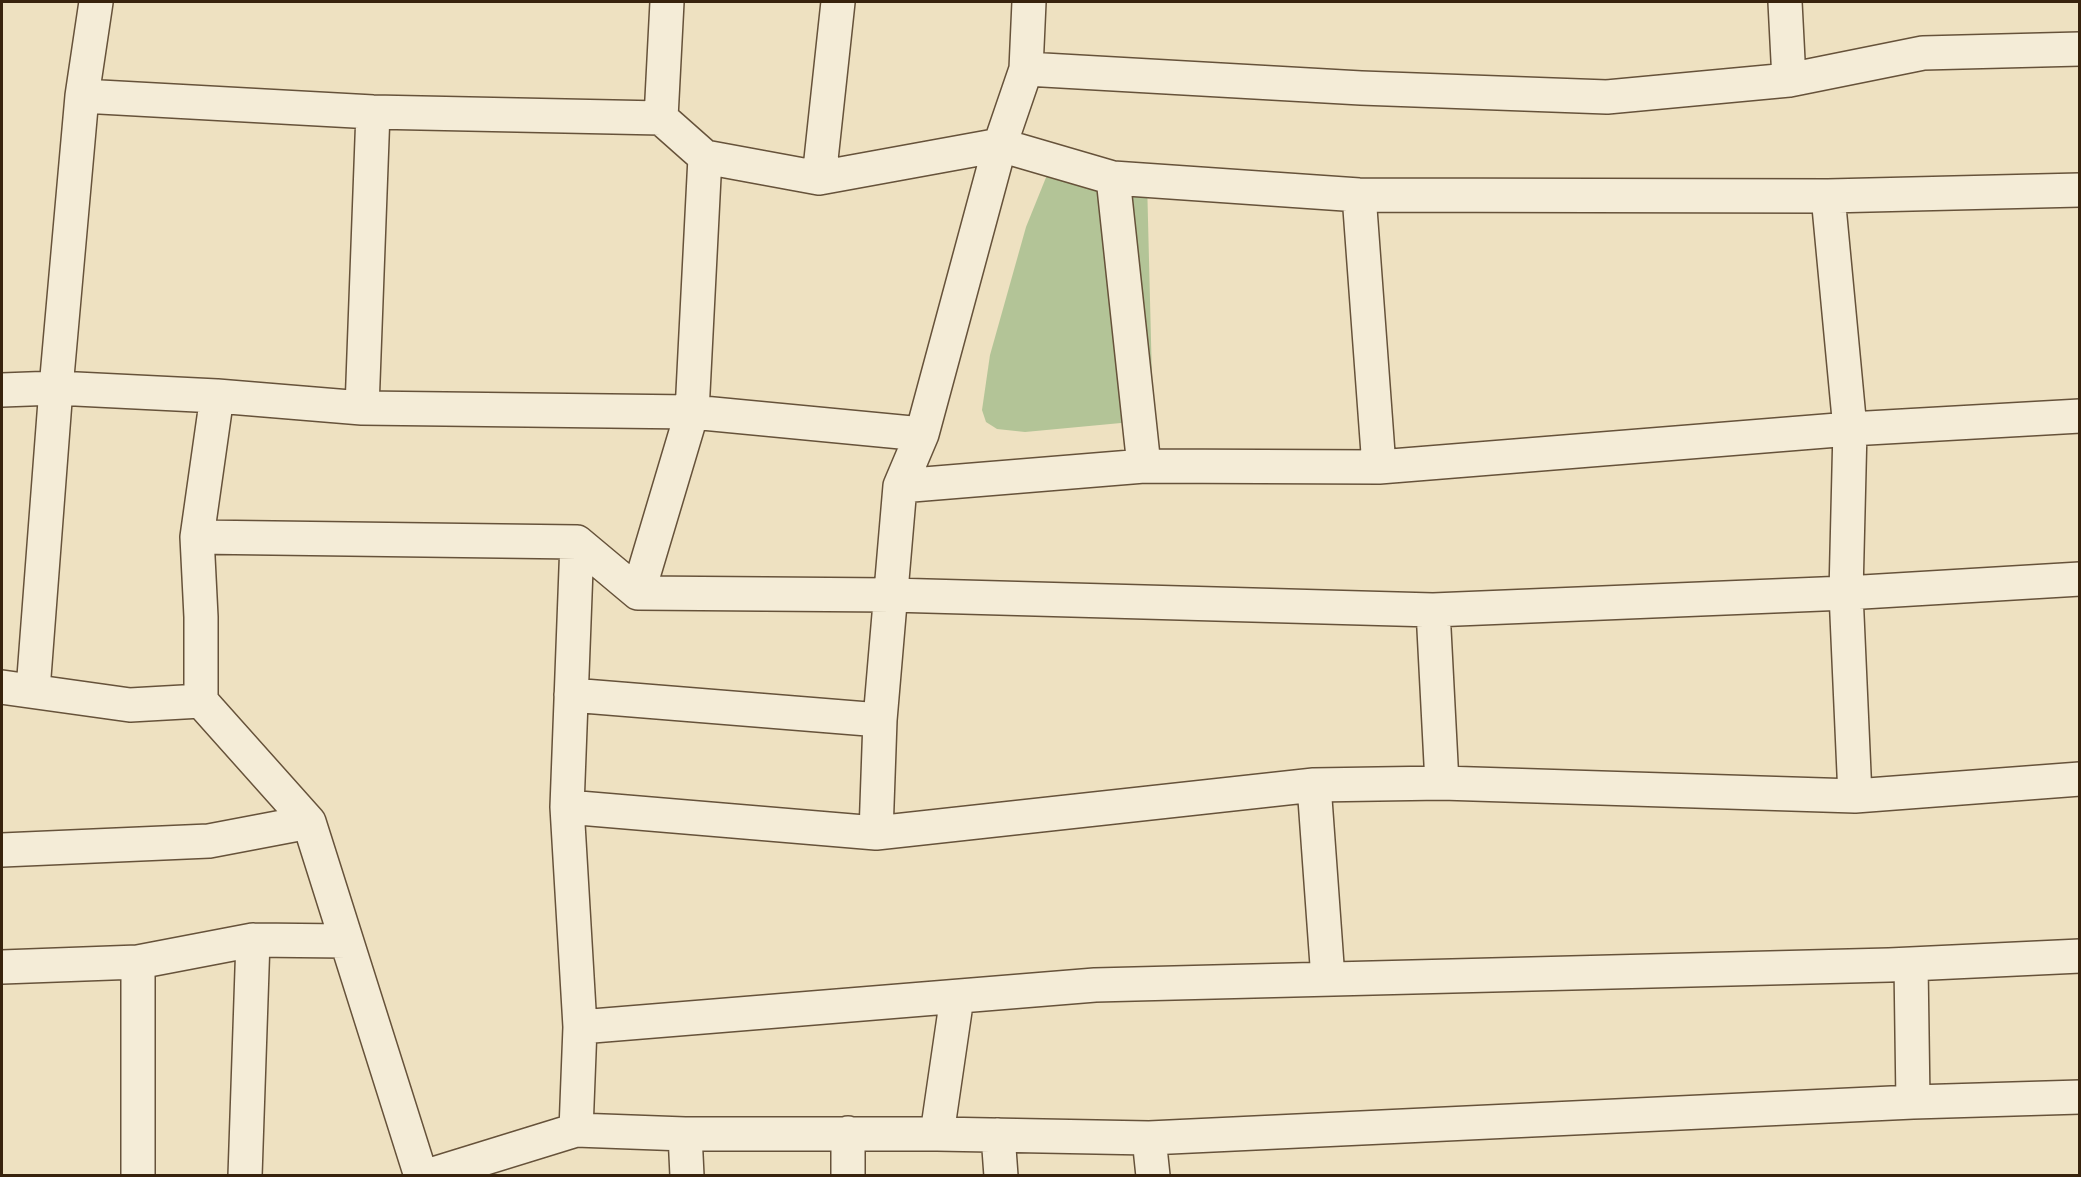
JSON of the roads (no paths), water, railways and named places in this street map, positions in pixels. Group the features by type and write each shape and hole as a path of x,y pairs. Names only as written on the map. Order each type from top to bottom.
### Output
{"street":[{"path":"96,2 82,96 56,388 17,688 130,705 201,701"},
{"path":"661,118 667,2"},
{"path":"819,178 838,2"},
{"path":"876,833 879,720 900,486 921,434 1000,145 1026,69 1029,2"},
{"path":"1785,2 1789,80"},
{"path":"1026,69 1361,88 1607,97 1789,80 1923,53 2079,49"},
{"path":"82,96 373,112 661,118 705,157 819,178 1000,145 1113,178 1359,195 1828,196 2079,190"},
{"path":"362,408 373,112"},
{"path":"638,593 692,412 705,157"},
{"path":"1113,178 1144,466"},
{"path":"1359,195 1379,467"},
{"path":"1828,196 1850,429 1846,593 1855,796"},
{"path":"2,390 56,388 217,396 362,408 692,412 921,434"},
{"path":"217,396 197,537 201,701 309,822 421,1176"},
{"path":"900,486 1144,466 1379,467 1850,429 2079,416"},
{"path":"197,537 577,542 638,593 891,595 1433,610 1846,593 2079,579"},
{"path":"576,1130 580,1027 567,807 577,542"},
{"path":"1433,610 1442,783"},
{"path":"571,695 879,720"},
{"path":"567,807 876,833 1314,785 1442,783 1855,796 2079,778"},
{"path":"1314,785 1328,980"},
{"path":"2,850 209,841 309,822"},
{"path":"2,967 138,962 254,940 346,941"},
{"path":"246,1176 254,940"},
{"path":"580,1027 1095,985 1911,964 2079,956"},
{"path":"138,962 138,1176"},
{"path":"1911,964 1913,1102"},
{"path":"937,1134 957,997"},
{"path":"427,1176 576,1130 685,1134 848,1133 1149,1138 1913,1102 2079,1097"},
{"path":"848,1133 848,1176"},
{"path":"685,1134 687,1176"},
{"path":"998,1135 1000,1176"},
{"path":"1149,1138 1153,1176"}]}
